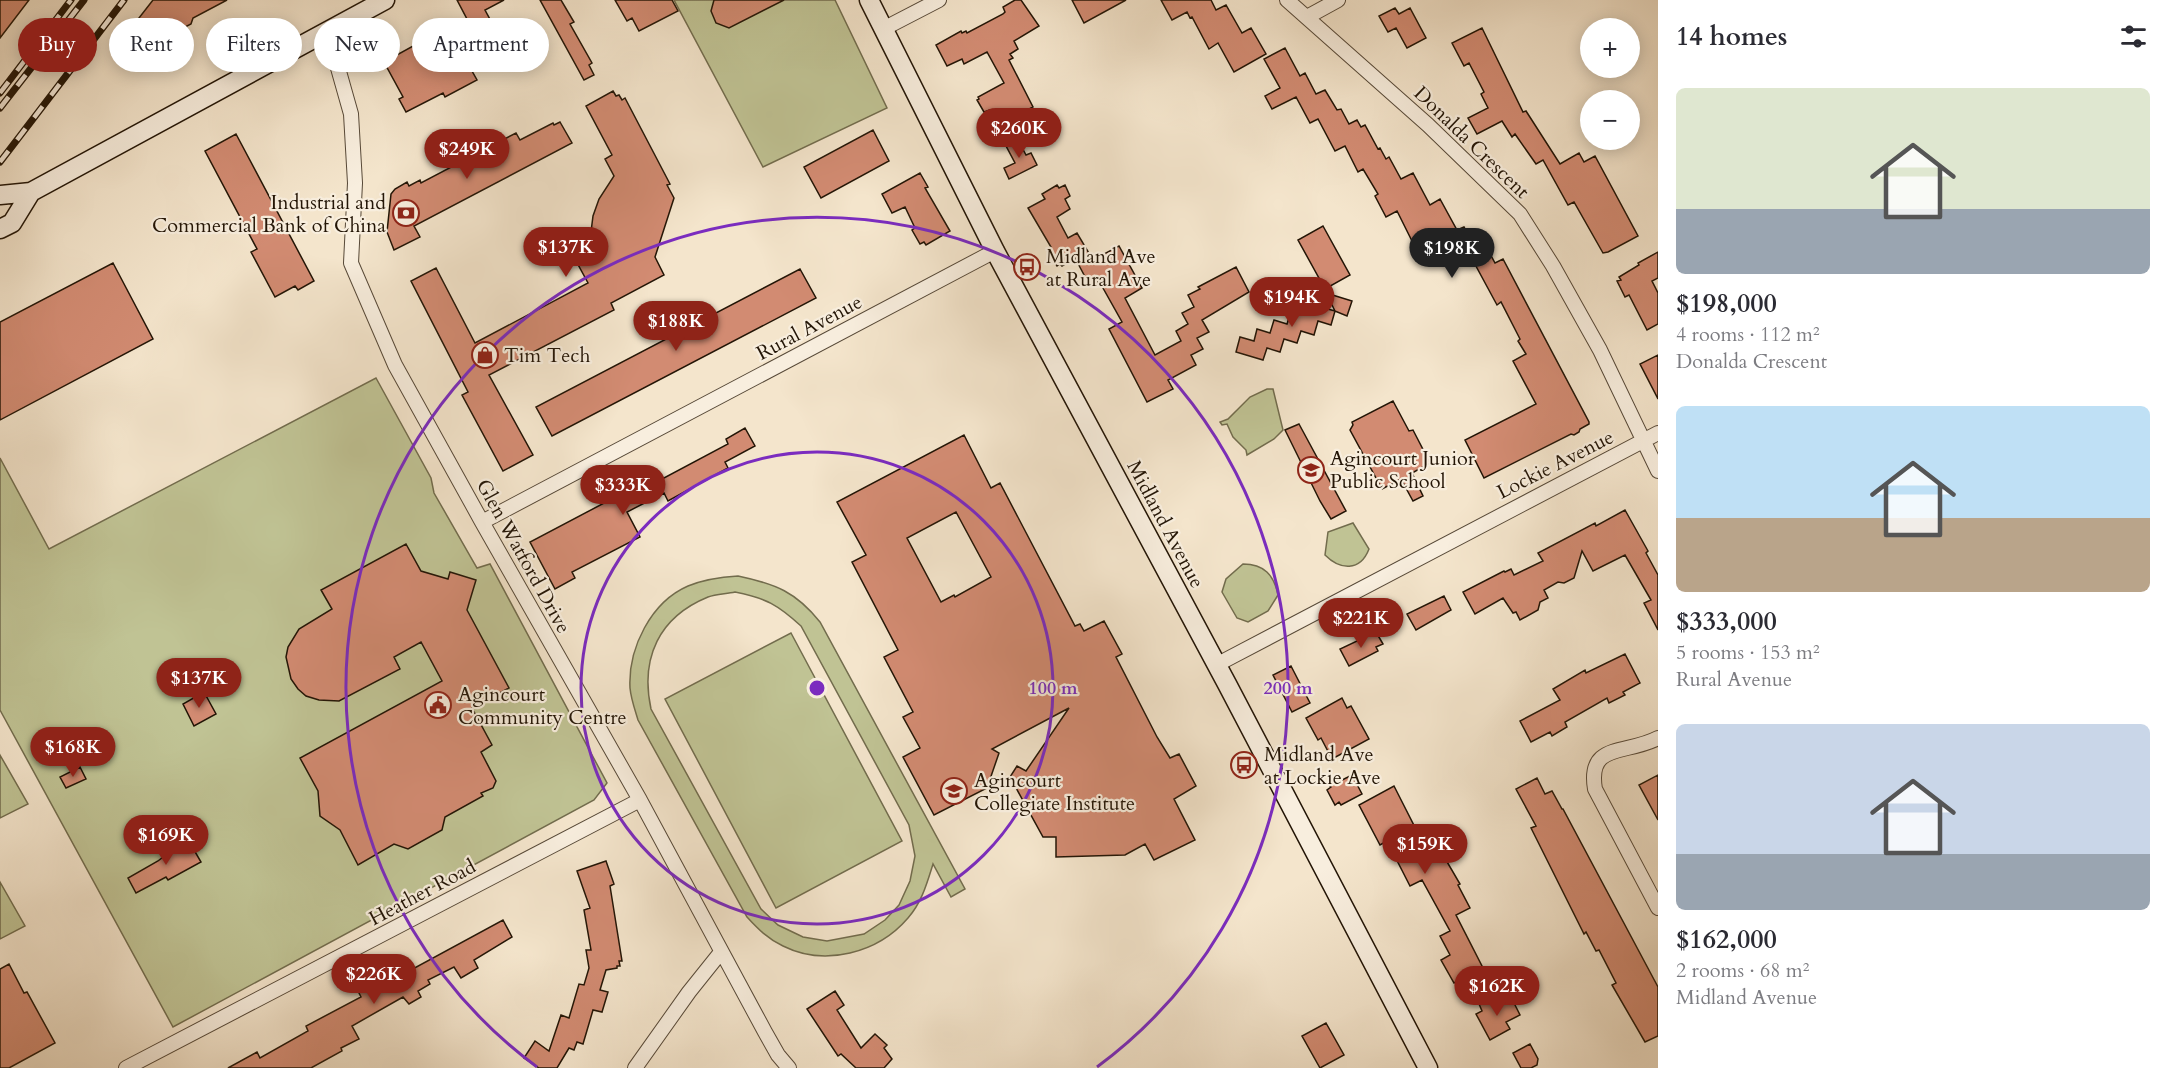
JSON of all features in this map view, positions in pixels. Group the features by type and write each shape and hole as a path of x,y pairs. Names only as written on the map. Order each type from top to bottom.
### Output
{"main road":[{"path":"352,18 385,0"},
{"name":"Midland Avenue","path":"869,0 995,251 1216,664 1428,1068"},
{"path":"0,195 31,192 314,38"},
{"path":"0,229 12,223 31,192"}],"street":[{"path":"883,28 939,0"},
{"name":"Donalda Crescent","path":"1287,0 1428,125 1520,214 1553,266 1600,350 1658,471"},
{"path":"1307,17 1338,0"},
{"name":"Glen Watford Drive","path":"339,72 351,114 355,183 351,263 395,365 640,800 778,1055 789,1068"},
{"name":"Rural Avenue","path":"482,522 995,251"},
{"name":"Lockie Avenue","path":"1216,664 1658,433"},
{"path":"1658,738 1644,745 1606,754 1597,760 1592,773 1595,789 1658,908"},
{"name":"Heather Road","path":"126,1068 640,800"},
{"path":"634,1068 721,952"}],"green space":[{"path":"674,0 835,0 887,108 763,167"},
{"path":"376,378 431,478 434,493 477,568 490,564 607,783 594,800 173,1027 0,710 0,458 49,549"},
{"path":"1267,389 1273,389 1283,430 1274,439 1247,455 1246,450 1233,437 1227,424 1222,425 1220,422 1228,419 1250,397"},
{"path":"1353,523 1369,549 1360,562 1343,566 1325,555 1328,532"},
{"path":"1243,564 1257,566 1267,572 1274,582 1278,595 1268,611 1248,622 1237,618 1222,592 1226,579"},
{"path":"738,576 774,586 794,596 820,622 965,889 951,897 933,864 913,912 896,930 866,948 833,956 799,952 783,946 755,926 747,917 638,720 630,688 630,673 638,642 653,615 675,593 688,586 707,580","holes":["735,592 771,603 801,626 909,825 915,856 910,881 899,905 885,920 864,934 827,941 803,937 778,925 761,909 651,709 648,690 651,656 666,628 691,605 708,597"]},
{"path":"791,633 902,841 776,908 665,699"},
{"path":"0,755 28,804 0,818"},
{"path":"0,882 25,926 0,939"}],"building":[{"path":"0,0 29,0 0,38"},
{"path":"153,0 227,0 193,18 139,18"},
{"path":"457,0 504,0 485,10 489,18 466,18"},
{"path":"540,0 561,0 574,22 570,24 592,63 589,65 594,75 584,80"},
{"path":"615,0 672,0 678,11 639,31 632,18 627,21"},
{"path":"714,0 784,0 729,28 716,23 711,11"},
{"path":"1015,0 1021,0 1039,26 1014,41 1018,49 1010,54 1013,58 1009,60 1033,107 998,125 990,110 984,112 977,100 978,97 1004,83 987,52 964,64 962,59 947,66 936,45 961,31 967,33 1003,14 1005,12 1003,7"},
{"path":"1072,0 1126,0 1084,23"},
{"path":"1161,0 1211,0 1216,10 1226,5 1242,33 1251,28 1266,54 1234,72 1218,43 1209,49 1187,12 1172,20"},
{"path":"1395,8 1399,14 1410,8 1426,38 1407,48 1396,28 1388,32 1379,16"},
{"path":"1482,28 1523,112 1526,111 1560,164 1579,153 1584,162 1595,156 1638,236 1603,253 1574,202 1568,205 1543,160 1536,164 1515,134 1512,137 1502,121 1477,134 1468,118 1488,108 1481,94 1484,92 1469,63 1464,66 1452,43"},
{"path":"412,47 412,72 473,72 477,80 445,97 443,93 406,112 399,99 403,97 389,72 400,72 400,53"},
{"path":"1285,48 1300,76 1305,73 1316,94 1325,90 1337,110 1341,109 1349,124 1357,120 1361,127 1365,125 1378,149 1380,148 1386,159 1389,157 1401,179 1413,173 1430,205 1440,199 1457,230 1464,227 1471,240 1480,235 1495,263 1503,259 1589,422 1579,432 1484,478 1465,440 1536,404 1513,361 1526,354 1518,341 1520,339 1501,302 1497,305 1471,257 1450,266 1435,238 1432,239 1429,234 1413,243 1397,211 1386,217 1375,196 1378,194 1363,169 1358,172 1345,146 1335,151 1318,119 1310,123 1296,97 1272,109 1265,96 1280,88 1264,59"},
{"path":"613,91 622,100 625,98 670,184 667,185 674,198 655,257 664,275 611,303 614,310 489,375 533,455 503,471 462,395 468,392 411,281 436,268 475,343 588,283 575,259 592,250 593,216 599,199 614,176 605,159 612,155 586,106"},
{"path":"560,122 572,143 414,226 420,237 394,250 387,232 391,194 395,189 407,182 409,186 420,180 421,183 516,133 520,140 553,123 554,125"},
{"path":"873,130 889,161 821,198 804,167"},
{"path":"236,134 314,281 298,290 295,286 275,297 251,252 257,249 205,151"},
{"path":"1017,138 1026,155 1031,153 1037,165 1009,179 1004,168 1015,163 1005,144"},
{"path":"920,173 928,187 925,188 950,231 926,245 924,242 920,244 912,230 915,228 905,207 892,213 882,194"},
{"path":"1057,185 1059,188 1065,185 1070,196 1065,199 1070,209 1057,217 1068,238 1077,233 1093,260 1119,246 1142,288 1125,298 1155,355 1181,341 1176,331 1188,324 1182,313 1194,307 1188,295 1200,289 1198,287 1236,267 1249,292 1202,320 1209,332 1197,338 1203,349 1191,355 1196,365 1168,380 1173,389 1147,402 1109,329 1122,322 1099,281 1090,286 1075,258 1062,266 1060,264 1057,266 1047,250 1051,247 1028,208 1045,199 1042,194"},
{"path":"1323,226 1350,275 1325,289 1298,240"},
{"path":"1658,252 1658,278 1652,281 1658,293 1658,324 1647,330 1629,295 1625,297 1617,281 1621,280 1619,277 1639,265 1638,263"},
{"path":"113,263 153,339 0,420 0,322"},
{"path":"800,269 816,298 552,436 536,407"},
{"path":"1326,293 1352,301 1347,316 1335,311"},
{"path":"1307,303 1335,311 1331,325 1318,321 1314,335 1301,331 1297,343 1284,339 1280,352 1267,348 1263,360 1236,352 1240,337 1254,341 1257,329 1270,333 1274,320 1287,324 1291,311 1303,315"},
{"path":"1658,355 1658,399 1640,364"},
{"path":"1393,401 1409,431 1413,430 1430,463 1412,473 1423,496 1413,501 1401,479 1382,489 1350,430 1352,422"},
{"path":"1299,424 1346,511 1331,519 1285,430"},
{"path":"745,428 755,446 725,462 728,468 668,501 664,493 627,512 640,537 572,572 575,578 555,589 530,542 646,481 649,486 728,444 726,439"},
{"path":"964,435 991,488 1000,483 1075,626 1080,624 1084,631 1104,621 1122,654 1116,657 1157,737 1170,758 1179,754 1196,786 1174,799 1195,840 1154,860 1145,844 1125,855 1056,857 1056,837 1043,837 1010,777 1017,766 1026,771 1069,708 992,749 999,753 987,788 934,815 903,757 920,748 903,717 913,712 884,657 898,650 852,562 866,555 837,502","holes":["956,512 991,577 941,602 907,538"]},
{"path":"1625,510 1648,551 1646,553 1658,575 1658,630 1644,603 1651,600 1625,555 1593,571 1582,551 1574,578 1564,583 1558,582 1544,590 1548,598 1540,602 1538,610 1520,620 1503,598 1475,614 1463,592 1504,571 1511,569 1514,575 1543,561 1538,553"},
{"name":"Agincourt Community Centre","path":"406,544 421,571 448,579 450,572 476,580 467,610 509,688 472,708 492,745 481,752 496,781 493,788 481,793 483,796 445,817 442,830 408,849 394,844 358,865 340,830 320,816 318,791 300,758 442,681 421,642 394,657 400,669 339,701 319,700 306,696 298,689 291,679 286,657 288,647 299,629 332,609 321,590"},
{"path":"1444,596 1451,610 1416,630 1407,614"},
{"path":"1376,632 1383,644 1376,647 1378,651 1349,666 1340,649"},
{"path":"1625,654 1640,683 1623,692 1625,695 1609,703 1607,698 1565,722 1567,727 1552,736 1550,732 1531,742 1520,721 1560,700 1553,689 1585,670 1586,673"},
{"path":"1291,666 1310,703 1292,712 1273,675"},
{"path":"204,692 216,714 194,726 183,704"},
{"path":"1342,698 1347,708 1351,706 1369,739 1332,759 1321,738 1318,740 1306,718"},
{"path":"80,767 86,779 66,788 60,777"},
{"path":"1352,775 1362,794 1341,805 1339,802 1335,805 1327,790 1330,786"},
{"path":"1658,775 1658,820 1639,785"},
{"path":"1537,778 1545,794 1552,791 1563,809 1658,987 1658,1036 1645,1042 1612,985 1616,983 1599,950 1596,951 1586,932 1584,934 1531,828 1536,826 1516,789"},
{"path":"1394,786 1424,845 1429,843 1433,851 1439,848 1460,884 1458,885 1470,908 1456,915 1483,968 1454,983 1441,960 1450,955 1440,936 1450,931 1422,880 1410,886 1387,841 1380,845 1359,805"},
{"path":"182,841 185,846 190,843 201,862 168,880 166,877 136,893 128,878 163,857 160,852"},
{"path":"606,861 614,884 610,886 622,961 619,961 620,966 617,968 606,970 600,990 608,992 602,1012 593,1010 583,1044 577,1042 574,1050 569,1048 557,1068 539,1068 524,1058 535,1041 549,1051 561,1015 569,1018 579,984 584,985 589,968 586,950 591,950 584,910 590,908 577,871"},
{"path":"503,920 512,937 474,960 478,968 461,978 454,967 428,980 430,984 418,991 421,997 409,1004 403,997 352,1026 359,1039 311,1068 228,1068 257,1052 260,1058 308,1031 306,1026 361,997 358,991 384,977 387,983"},
{"path":"9,964 55,1043 9,1068 0,1068 0,969"},
{"path":"835,991 844,1005 837,1010 861,1048 875,1034 887,1045 884,1048 892,1059 884,1068 856,1068 841,1054 838,1056 807,1009"},
{"path":"1492,998 1498,1007 1512,999 1520,1015 1506,1022 1510,1029 1490,1040 1476,1014 1482,1011 1479,1004"},
{"path":"1326,1023 1344,1055 1320,1068 1302,1036"},
{"path":"1530,1044 1538,1059 1537,1065 1531,1068 1521,1068 1513,1053"}],"railway":[{"path":"0,93 71,0"},
{"path":"0,108 84,0"},
{"path":"0,162 124,0"}],"place":[{"name":"Industrial and Commercial Bank of China","path":"406,213"},
{"name":"Midland Ave at Rural Ave","path":"1027,267"},
{"name":"Tim Tech","path":"485,355"},
{"name":"Agincourt Junior Public School","path":"1311,470"},
{"name":"Agincourt Community Centre","path":"438,705"},
{"name":"Midland Ave at Lockie Ave","path":"1244,765"},
{"name":"Agincourt Collegiate Institute","path":"954,791"}]}
